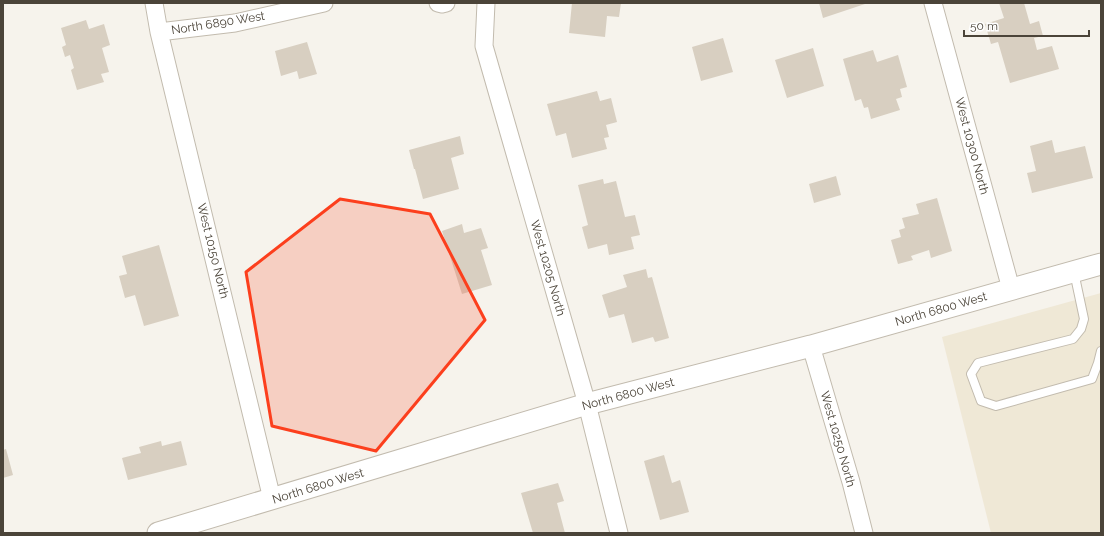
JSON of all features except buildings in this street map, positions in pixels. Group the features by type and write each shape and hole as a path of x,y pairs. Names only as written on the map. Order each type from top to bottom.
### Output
{"street":[{"name":"West 10150 North","path":"154,3 159,32 272,500"},
{"name":"North 6890 West","path":"159,32 235,23 324,3"},
{"path":"438,3 446,3"},
{"name":"West 10205 North","path":"486,3 484,46 587,404 619,533"},
{"name":"West 10300 North","path":"933,3 1011,289"},
{"name":"North 6800 West","path":"169,531 587,404 811,346 1101,264"},
{"name":"West 10250 North","path":"811,346 851,482 864,533"}],"lane":[{"path":"1073,272 1084,319 1081,329 1073,339 978,363 971,374 980,401 996,406 1092,379 1101,351"}],"highlighted area":[{"path":"340,199 430,214 485,320 376,451 272,426 246,272"}],"shaded area":[{"path":"1101,293 1101,533 991,533 942,337"}]}
